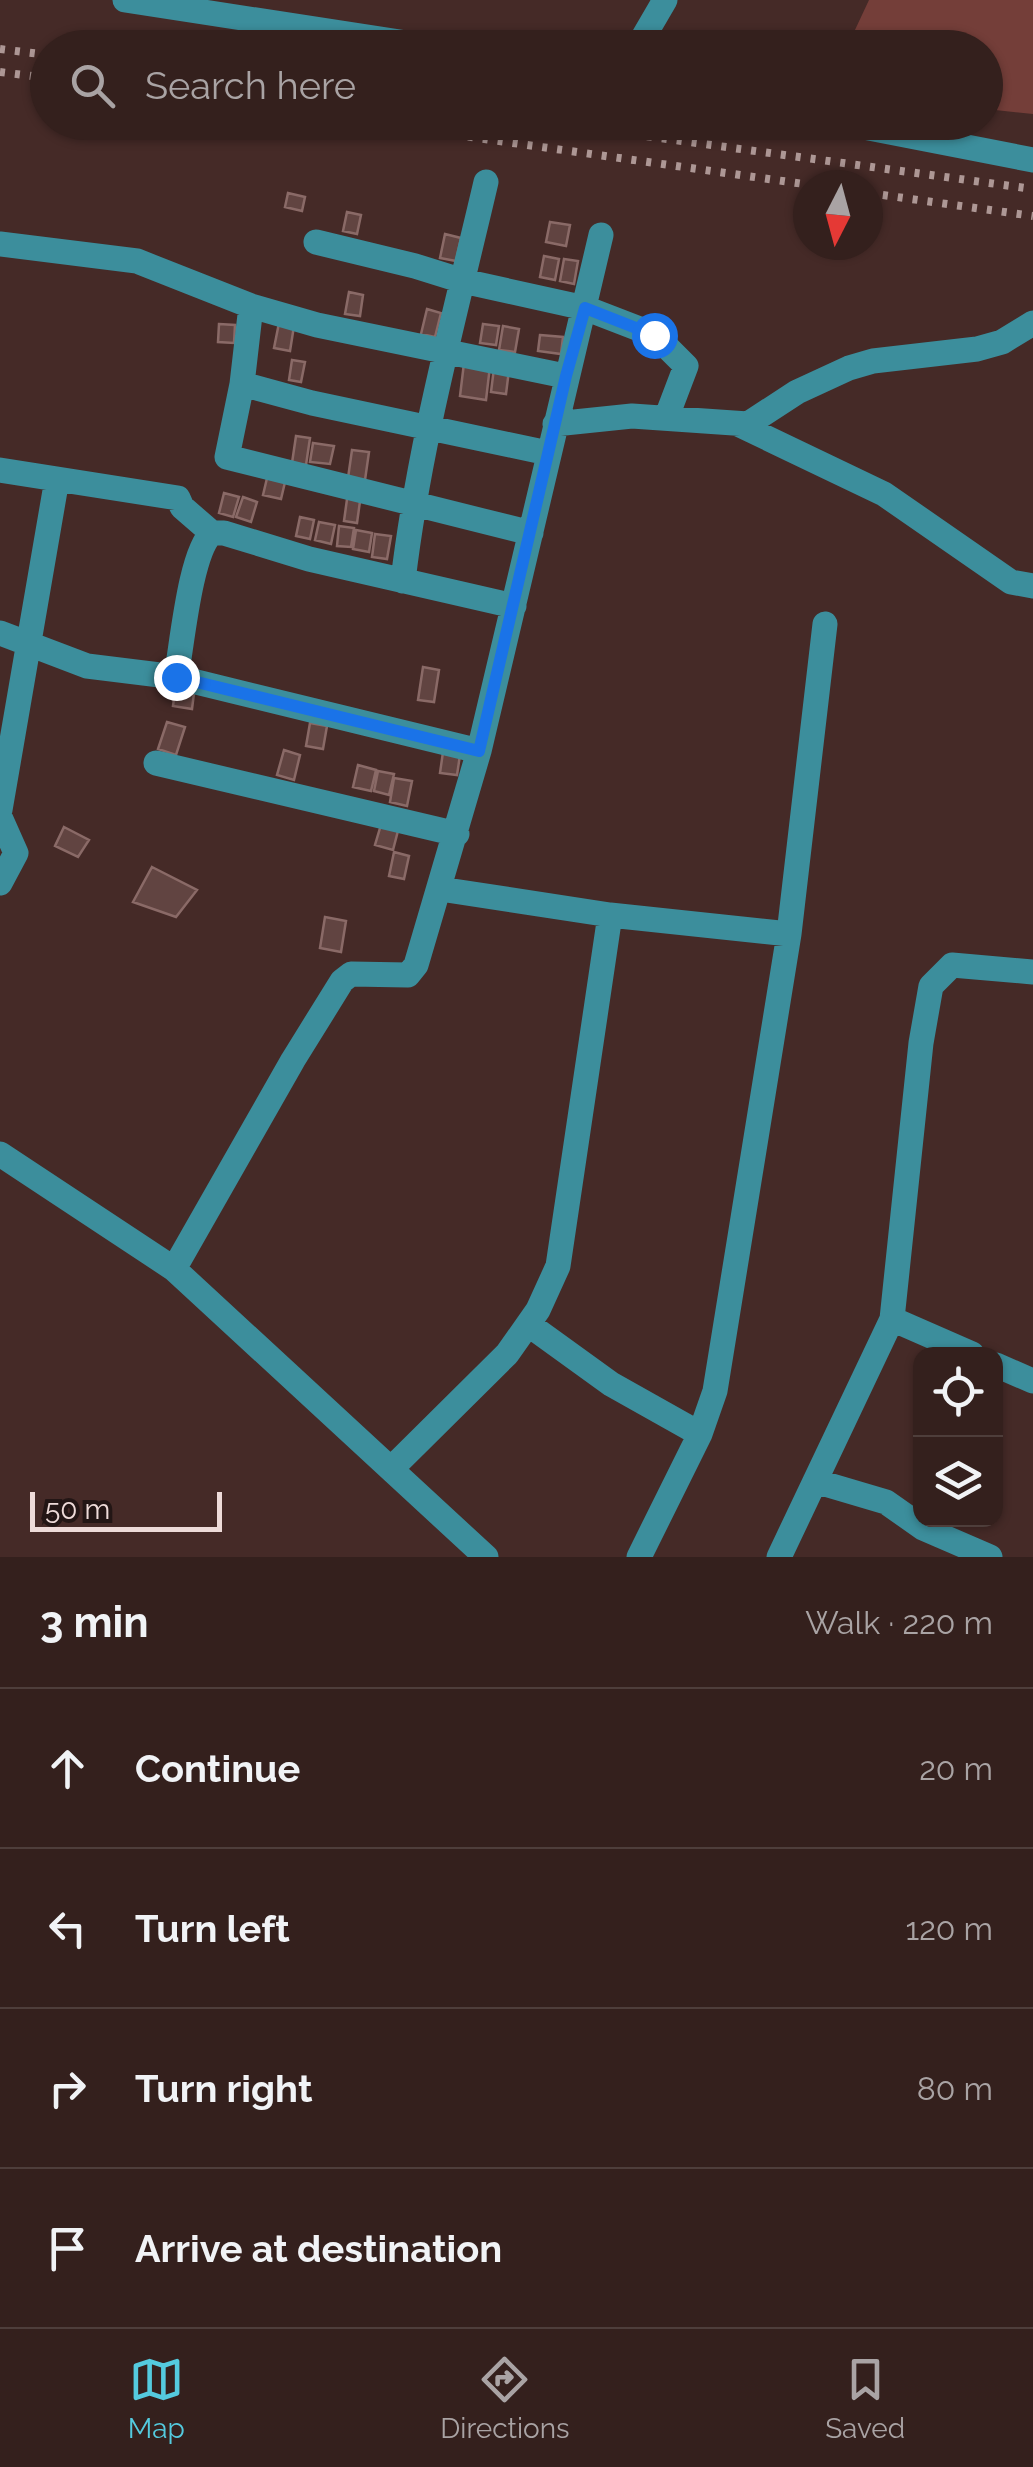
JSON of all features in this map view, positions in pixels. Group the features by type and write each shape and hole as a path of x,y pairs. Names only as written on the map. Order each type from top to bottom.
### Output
{"street":[{"path":"124,0 321,30"},
{"path":"647,30 664,0"},
{"path":"930,140 1033,160"},
{"path":"403,581 412,502 436,382 486,182"},
{"path":"174,1269 342,981 351,974 408,975 416,965 479,751 601,235"},
{"path":"316,242 462,281 585,308 654,335 686,366 667,416"},
{"path":"0,244 137,261 251,306 317,325 566,376"},
{"path":"251,306 242,384 227,458 531,532"},
{"path":"555,424 632,416 748,424 796,392 849,368 874,361 977,349 1002,342 1033,323"},
{"path":"242,384 312,403 548,453"},
{"path":"740,425 884,494 1011,582 1033,586"},
{"path":"0,470 178,498 182,508 212,533 514,606"},
{"path":"0,810 57,479"},
{"path":"176,677 193,578 201,548 212,533"},
{"path":"640,1557 700,1434 715,1392 789,934 825,624"},
{"path":"0,634 87,666 176,677 479,751"},
{"path":"156,762 457,834"},
{"path":"0,818 16,853 0,883"},
{"path":"440,889 610,914 789,934"},
{"path":"391,1469 507,1354 528,1324 558,1266 610,914"},
{"path":"779,1557 892,1320 921,1043 931,986 952,965 1033,972"},
{"path":"0,1154 174,1269 479,1555"},
{"path":"892,1320 956,1347"},
{"path":"528,1324 611,1384 700,1434"},
{"path":"1003,1368 1033,1381"},
{"path":"815,1481 886,1502 924,1528 990,1557"}],"shaded area":[{"path":"869,0 1033,0 1033,114 1003,111 1003,30 855,30"}],"building":[{"path":"288,193 305,197 302,211 285,207"},
{"path":"347,212 361,215 357,234 343,231"},
{"path":"550,222 570,225 566,246 546,242"},
{"path":"445,234 461,238 456,261 440,258"},
{"path":"544,256 559,259 555,280 540,277"},
{"path":"564,259 578,261 574,284 560,281"},
{"path":"349,292 363,295 360,316 345,314"},
{"path":"427,309 441,313 435,337 421,334"},
{"path":"279,323 294,326 290,351 274,348"},
{"path":"219,324 235,325 234,343 218,342"},
{"path":"483,324 499,326 496,345 480,343"},
{"path":"503,326 519,329 515,352 499,350"},
{"path":"540,335 563,337 561,354 538,351"},
{"path":"292,360 305,362 301,382 289,380"},
{"path":"464,363 490,366 486,400 460,396"},
{"path":"494,368 509,370 506,394 491,392"},
{"path":"296,436 310,438 306,465 292,463"},
{"path":"313,443 334,446 330,464 310,462"},
{"path":"352,450 369,452 365,480 348,478"},
{"path":"268,474 286,478 281,499 263,495"},
{"path":"348,492 361,494 357,523 344,521"},
{"path":"224,493 239,497 233,517 219,513"},
{"path":"243,497 257,502 251,522 236,517"},
{"path":"300,517 314,520 310,539 296,536"},
{"path":"319,522 335,525 331,544 315,540"},
{"path":"339,526 354,528 351,547 337,546"},
{"path":"356,530 372,533 369,552 353,549"},
{"path":"375,534 391,536 387,559 372,557"},
{"path":"423,667 439,670 434,702 418,700"},
{"path":"175,691 194,693 192,709 173,706"},
{"path":"167,722 185,727 176,755 158,749"},
{"path":"310,723 327,726 323,749 306,746"},
{"path":"284,750 300,755 294,780 277,775"},
{"path":"443,752 460,755 457,775 440,773"},
{"path":"358,765 376,770 371,791 353,787"},
{"path":"378,771 394,774 389,795 374,791"},
{"path":"394,778 412,781 407,806 390,802"},
{"path":"383,818 400,823 393,850 375,845"},
{"path":"64,827 89,840 78,857 55,846"},
{"path":"394,852 409,856 404,879 389,876"},
{"path":"152,867 197,890 176,917 133,902"},
{"path":"325,917 346,921 341,952 320,948"}],"railway":[{"path":"0,49 30,53"},
{"path":"0,72 30,76"},
{"path":"492,140 793,182"},
{"path":"675,140 1033,189"},
{"path":"883,195 1033,216"}],"route":[{"path":"176,677 479,751 585,308 654,335"}]}
